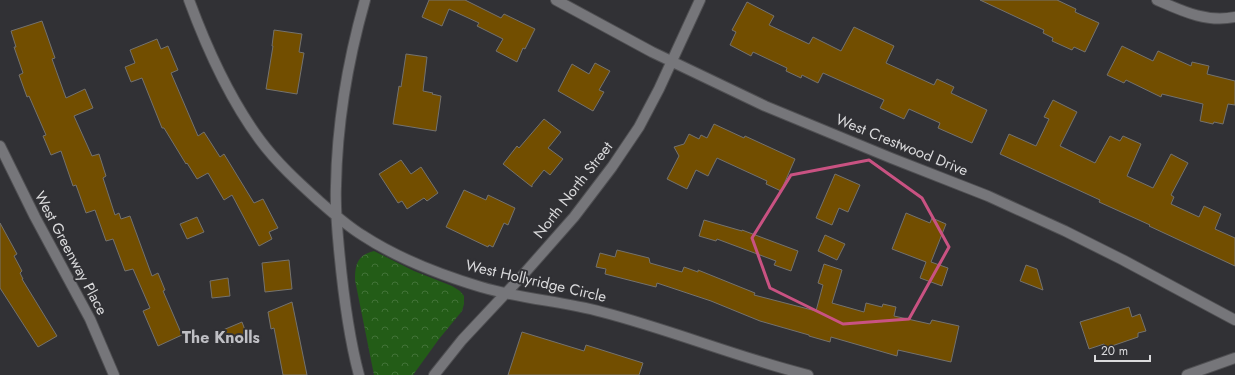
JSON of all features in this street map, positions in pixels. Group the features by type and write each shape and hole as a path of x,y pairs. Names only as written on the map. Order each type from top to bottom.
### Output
{"street":[{"name":"West Hollyridge Circle","path":"189,0 221,76 254,132 288,172 337,216 366,238 413,261 465,282 505,293 613,314 808,375"},
{"path":"359,375 348,325 343,292 336,185 341,114 350,64 365,0"},
{"name":"West Crestwood Drive","path":"556,0 672,62 775,110 891,158 967,187 1033,216 1114,255 1235,320"},
{"name":"North North Street","path":"434,375 462,340 522,276 574,217 612,167 639,127 672,62 700,0"},
{"path":"1157,0 1185,12 1199,16 1223,19 1235,17"},
{"name":"West Greenway Place","path":"0,146 34,217 90,320 114,375"},
{"path":"1187,375 1235,358"}],"highlighted area":[{"path":"869,160 922,198 949,247 909,319 843,324 770,288 752,238 791,175"}],"green space":[{"path":"374,251 414,271 452,286 460,291 464,296 462,311 439,339 413,375 374,375 355,280 358,261 364,255"}],"building":[{"path":"429,0 465,0 501,18 504,14 535,29 525,49 523,48 517,62 496,51 503,39 477,26 479,23 449,9 442,26 422,17"},
{"path":"980,0 1057,0 1076,9 1075,12 1099,23 1085,52 1074,47 1072,50 1052,41 1053,38 1043,33 1044,30"},
{"path":"747,2 774,16 769,25 809,44 813,37 841,51 854,27 894,46 886,63 934,85 937,79 954,87 951,93 987,110 972,143 938,128 940,123 909,109 904,119 880,108 884,100 823,73 818,83 802,75 801,78 786,71 787,68 753,52 751,56 730,45 736,32 732,30"},
{"path":"42,21 55,58 52,59 66,98 85,89 93,108 74,116 92,156 99,154 106,176 103,178 115,215 119,213 121,219 130,216 152,276 158,273 165,290 163,291 182,335 158,346 143,311 150,308 133,269 125,271 113,239 106,241 95,210 86,213 76,185 73,186 61,151 51,155 43,136 46,135 29,96 27,97 19,75 23,73 14,47 16,47 11,31"},
{"path":"274,30 302,34 299,52 304,53 297,94 266,89"},
{"path":"157,39 161,49 168,46 178,70 171,73 198,136 204,132 220,157 224,154 254,203 263,199 278,228 269,232 272,239 259,246 232,195 224,200 208,173 197,179 187,163 186,164 164,128 162,128 142,78 131,82 125,67 135,63 130,50"},
{"path":"1122,46 1153,61 1158,51 1191,66 1192,62 1209,66 1207,74 1235,81 1235,105 1228,104 1223,124 1214,122 1213,124 1200,121 1203,104 1162,94 1161,97 1126,80 1124,83 1107,75"},
{"path":"406,54 427,57 423,91 441,96 436,131 393,124"},
{"path":"595,63 610,71 599,90 604,92 593,111 558,91 572,64 589,74"},
{"path":"1053,100 1077,112 1060,146 1095,163 1110,136 1120,141 1123,136 1141,144 1127,176 1153,188 1171,154 1188,163 1171,195 1174,197 1171,204 1199,217 1204,206 1221,214 1215,229 1235,238 1235,266 1099,202 1100,200 1000,154 1009,134 1036,146 1049,119 1044,117"},
{"path":"544,119 561,132 548,148 563,159 550,175 544,170 532,187 503,164 517,146 519,148"},
{"path":"714,124 744,138 745,136 795,159 781,191 766,184 767,181 717,158 708,176 696,170 687,189 667,179 679,156 674,147 684,144 689,134 699,139 701,135 707,138"},
{"path":"401,160 411,174 421,167 438,193 427,201 424,198 407,209 402,201 398,203 379,174"},
{"path":"835,174 860,185 848,212 839,208 832,225 816,218"},
{"path":"464,190 486,200 488,195 515,208 508,225 504,223 493,247 489,245 488,247 446,227"},
{"path":"906,213 930,223 932,218 946,224 931,262 948,268 942,286 920,278 926,262 892,249"},
{"path":"197,217 204,232 187,239 180,224"},
{"path":"704,220 742,230 798,251 791,271 774,265 776,261 717,239 716,241 699,236"},
{"path":"0,223 17,254 14,256 22,271 20,273 22,279 57,336 38,347 0,288"},
{"path":"825,235 845,244 837,260 818,251"},
{"path":"617,250 649,258 650,263 682,272 684,267 698,272 698,270 755,293 754,295 816,311 823,285 818,283 824,264 842,270 832,303 864,312 866,303 882,307 883,304 896,307 894,316 930,324 932,320 959,326 951,362 898,350 897,356 831,337 830,342 760,321 711,301 657,283 656,287 605,274 606,269 596,267 600,253 615,257"},
{"path":"289,260 292,289 265,292 262,263"},
{"path":"1026,265 1037,269 1043,290 1020,281"},
{"path":"228,278 230,296 212,298 210,281"},
{"path":"292,302 307,375 283,375 274,328 271,329 268,312"},
{"path":"1129,307 1132,317 1140,314 1146,331 1138,333 1138,337 1106,348 1104,344 1089,349 1080,322"},
{"path":"242,322 248,338 230,345 223,330"},
{"path":"522,332 584,351 586,345 643,363 639,375 508,375"}],"district":[{"name":"The Knolls","path":"221,337"}]}
